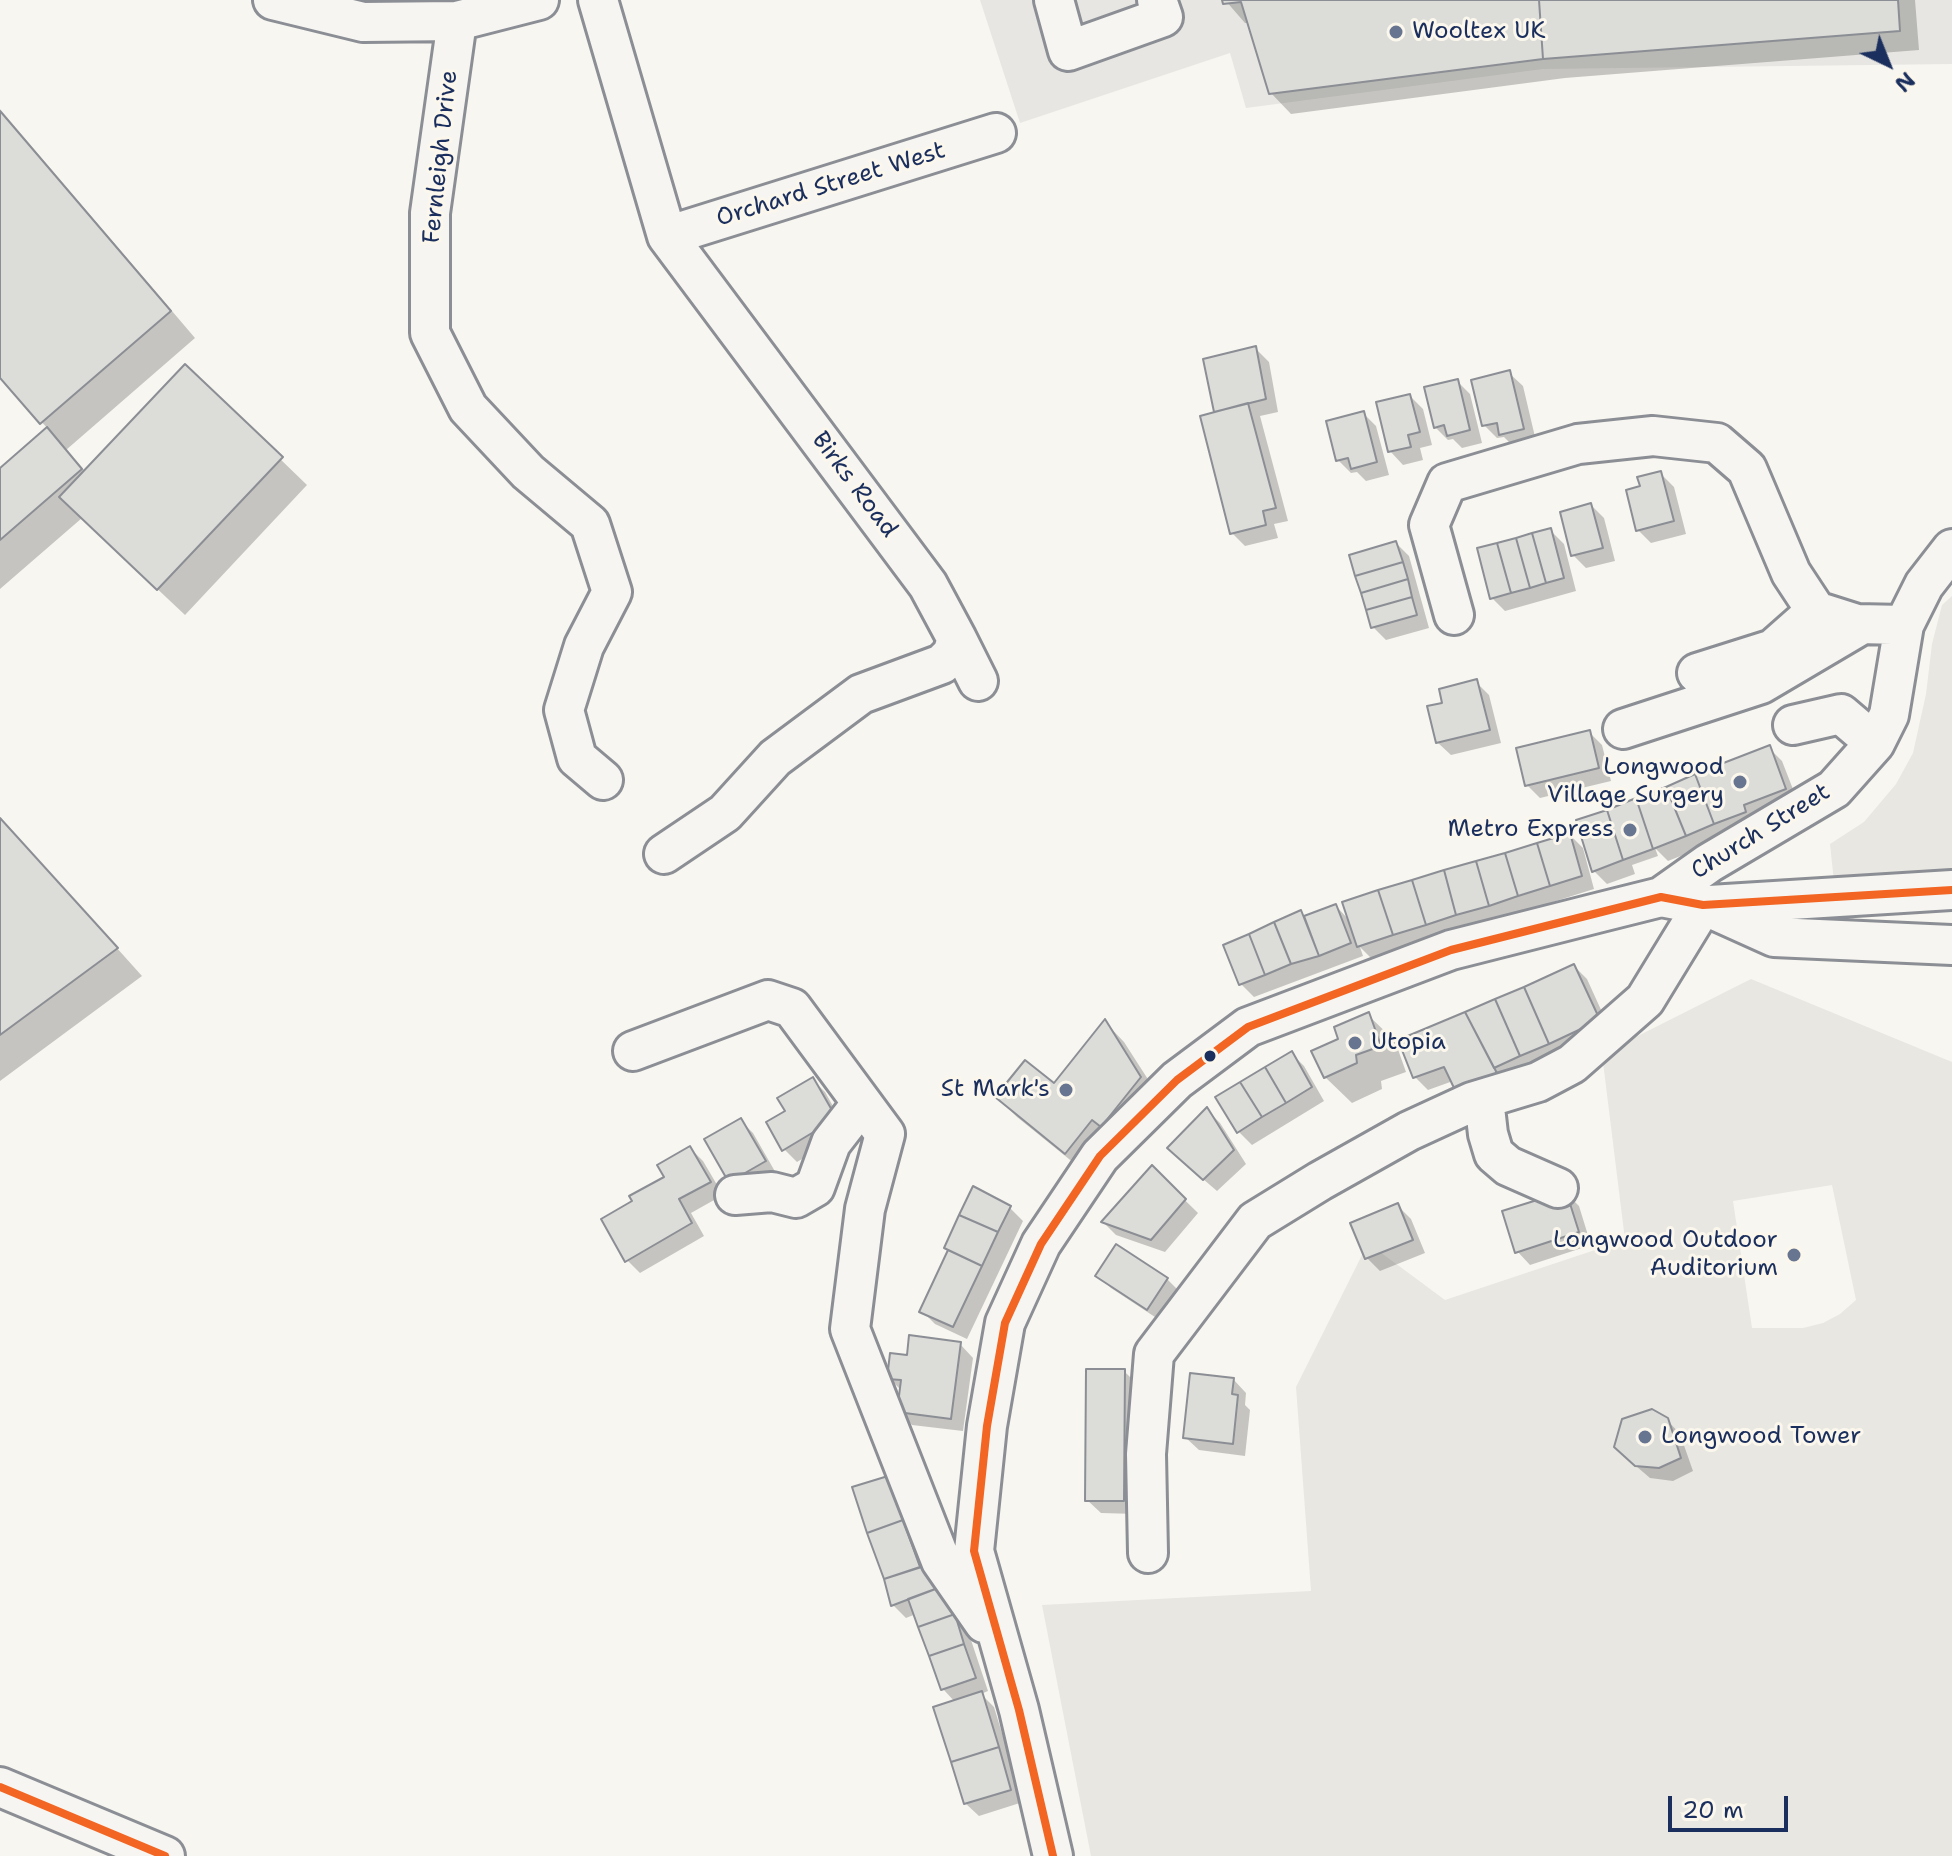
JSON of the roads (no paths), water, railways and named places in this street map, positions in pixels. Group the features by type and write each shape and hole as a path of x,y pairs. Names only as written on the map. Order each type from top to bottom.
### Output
{"street":[{"path":"273,0 363,22 457,21 539,0"},
{"name":"Birks Road","path":"598,0 667,236 928,585 978,681"},
{"path":"1054,0 1068,51 1163,17 1157,0"},
{"name":"Fernleigh Drive","path":"457,21 430,213 430,333 468,408 528,472 590,524 612,592 584,646 564,710 577,758 603,780"},
{"name":"Orchard Street West","path":"667,236 996,133"},
{"path":"1454,615 1429,525 1447,483 1578,444 1653,436 1717,443 1747,469 1791,573 1816,611 1861,625 1904,625"},
{"name":"Church Street","path":"1661,897 1709,863 1834,789 1875,743 1889,715 1904,625 1924,585 1952,549"},
{"path":"1697,673 1773,649 1816,611"},
{"path":"1623,729 1761,684 1861,625"},
{"path":"664,854 725,813 775,758 861,694 942,664 952,654 957,639"},
{"path":"1793,725 1841,714 1875,743"},
{"path":"1703,905 1952,890"},
{"path":"1053,1856 1019,1710 974,1551 987,1426 1005,1323 1041,1244 1100,1156 1177,1080 1248,1027 1451,950 1661,897 1703,905 1774,937 1952,945"},
{"path":"1148,1553 1146,1454 1154,1354 1255,1221 1409,1131 1484,1099 1538,1082 1572,1064 1645,1000 1703,905"},
{"path":"633,1051 768,1000 792,1008 885,1134 865,1209 850,1329 941,1561 1002,1649"},
{"path":"1484,1099 1494,1154 1508,1166 1558,1188"},
{"path":"735,1195 772,1192 796,1198 815,1187 831,1143 862,1103"},
{"path":"0,1787 165,1856"}],"place":[{"name":"Wooltex UK","path":"1396,32"},
{"name":"Longwood Village Surgery","path":"1740,782"},
{"name":"Metro Express","path":"1630,830"},
{"name":"Utopia","path":"1355,1043"},
{"name":"St Mark's","path":"1066,1090"},
{"name":"Longwood Outdoor Auditorium","path":"1794,1255"},
{"name":"Longwood Tower","path":"1645,1437"}]}
